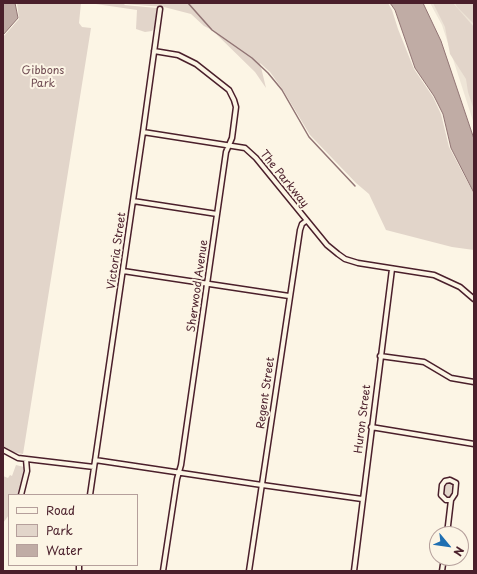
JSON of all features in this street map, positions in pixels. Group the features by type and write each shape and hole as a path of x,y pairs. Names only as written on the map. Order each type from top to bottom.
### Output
{"street":[{"name":"Victoria Street","path":"90,494 144,132 160,9"},
{"name":"Sherwood Avenue","path":"154,51 178,55 196,64 229,90 236,107 232,138 226,152 181,465 178,473 163,571"},
{"name":"The Parkway","path":"144,132 242,147 251,152 327,245 345,259 358,263 434,275 460,287 474,299"},
{"path":"133,201 217,214"},
{"name":"Regent Street","path":"249,571 289,296 300,230 302,224 306,221"},
{"name":"Huron Street","path":"354,571 380,356 393,269"},
{"path":"123,271 289,296"},
{"path":"380,356 424,362 451,378 474,382"},
{"path":"371,427 474,444"},
{"path":"3,450 14,457 94,467"},
{"path":"21,494 27,471 26,459"},
{"path":"95,460 362,499"},
{"path":"448,526 451,500 455,494 456,483 452,480 447,480 442,483 441,495 446,500 451,500"}],"shaded area":[{"path":"430,3 474,3 474,124 442,25"}],"green space":[{"name":"Gibbons Park","path":"17,3 81,3 79,23 82,27 91,28 23,454 3,450 3,37 19,19"},
{"path":"89,3 388,3 414,69 433,97 441,114 449,147 474,194 474,250 452,247 386,230 369,194 356,183 310,135 283,90 270,72 260,63 266,88 255,72 212,30 204,26 191,14 164,7 125,4 124,5 157,8 154,28 152,31 145,32 136,29 137,10"},
{"path":"433,3 453,3 474,27 474,110 468,92 466,79 450,54 445,27"},
{"path":"455,3 474,3 474,24 457,7"},
{"path":"16,465 24,467 18,494 8,494 8,516 3,523 3,476 8,478 10,475 12,476"},
{"path":"450,483 452,486 451,495 448,498 443,494 444,485"}],"water":[{"path":"3,3 15,3 18,18 3,35"},
{"path":"390,3 423,3 441,41 474,139 474,193 451,148 443,114 434,96 415,68 395,10"}],"waterway":[{"path":"188,3 212,30 252,58 268,73 282,90 309,137 355,186"}]}
